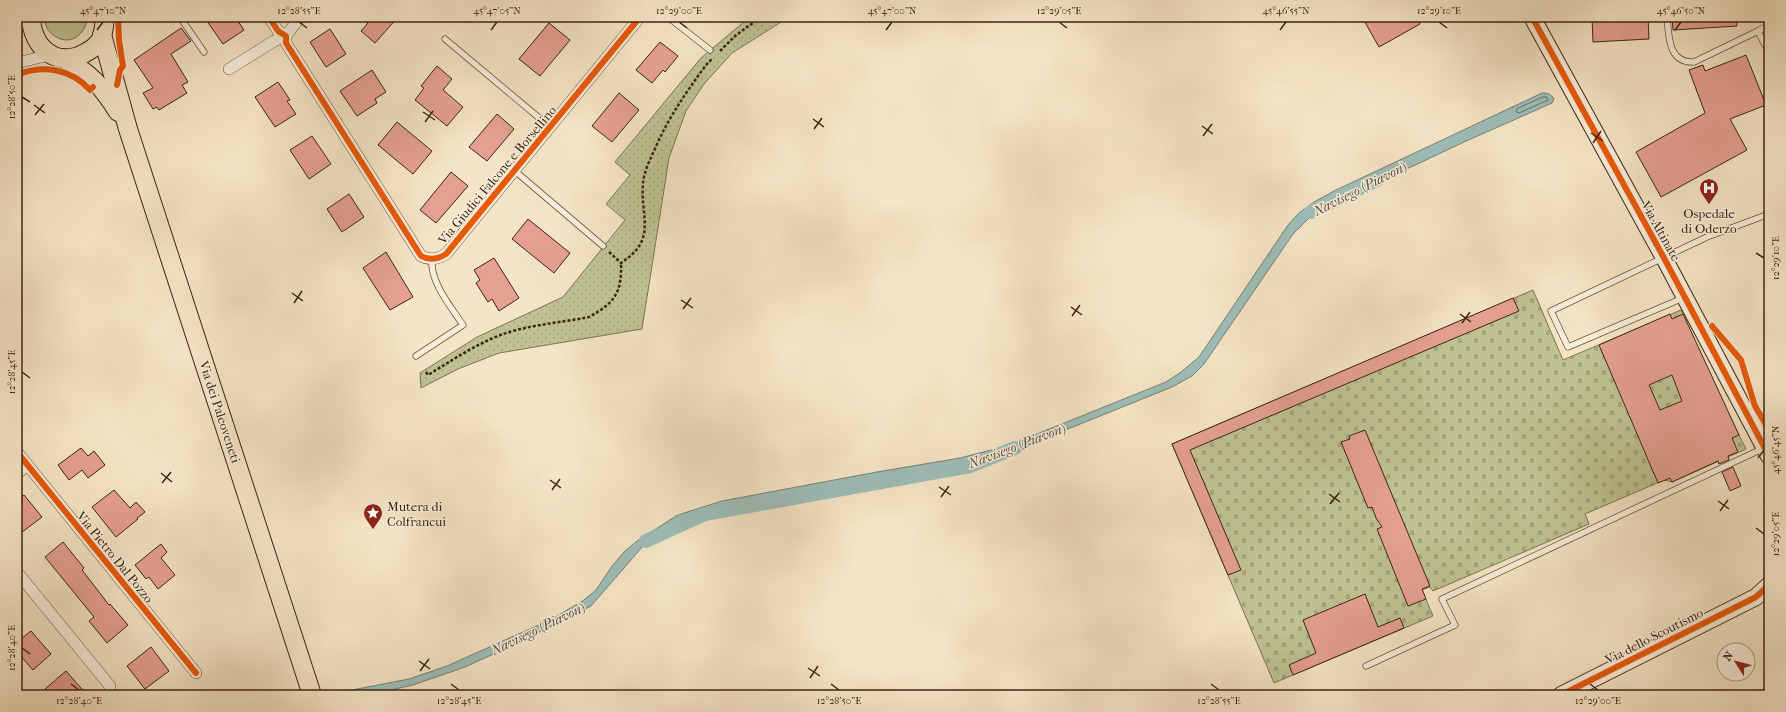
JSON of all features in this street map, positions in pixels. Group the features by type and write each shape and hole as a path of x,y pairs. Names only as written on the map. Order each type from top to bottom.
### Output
{"main road":[{"path":"31,17 34,34 43,48 56,56 78,57 90,50 99,41 102,35 105,17"},
{"name":"Via dei Paleoveneti","path":"102,35 128,129 311,694"},
{"name":"Via dei Paleoveneti","path":"56,56 88,74 104,89 128,129"}],"street":[{"path":"17,26 25,17"},
{"name":"Via Giudici Falcone e Borsellino","path":"269,17 278,31 286,36 286,43 421,256 432,260 446,254 551,128 640,17"},
{"path":"229,69 274,41 286,36 300,17"},
{"name":"Via Altinate","path":"1532,17 1664,258 1767,452"},
{"path":"17,64 56,56"},
{"name":"Via Pietro Dal Pozzo","path":"18,454 196,673"},
{"path":"17,474 27,465"},
{"path":"17,572 110,686"},
{"name":"Via dello Scoutismo","path":"1561,695 1763,595 1769,585"}],"lane":[{"path":"180,17 204,52"},
{"path":"668,17 710,50"},
{"path":"1667,17 1672,51 1678,58 1686,62 1694,62 1769,25"},
{"path":"1758,31 1769,53"},
{"path":"445,39 551,128"},
{"path":"515,171 604,246"},
{"path":"1685,297 1568,347 1551,311 1707,237 1769,214"},
{"path":"416,356 463,325 435,281 431,267 432,260"},
{"path":"1366,666 1455,625 1442,599 1767,452"}],"path":[{"path":"621,262 637,249 645,234 646,217 643,182 649,162 675,108 706,65 735,36 761,17"},
{"path":"604,246 621,262"},
{"path":"426,372 428,375 475,347 499,336 516,331 589,317 597,313 610,304 620,289 622,278 621,262"}],"green space":[{"path":"45,17 88,17 84,29 77,36 70,40 62,40 55,37 49,31 46,25"},
{"path":"751,17 789,17 732,53 704,84 686,111 669,158 642,329 499,353 458,369 421,388 420,373 477,337 563,297 625,220 606,204 630,175 615,162 701,58"},
{"path":"1533,290 1563,360 1681,310 1717,391 1746,449 1672,482 1664,480 1585,514 1589,524 1433,591 1430,587 1422,590 1433,616 1274,683 1172,444"}],"water":[{"path":"1542,93 1552,96 1554,99 1552,103 1411,167 1335,198 1318,209 1293,234 1204,364 1192,376 1172,387 1016,450 942,469 702,513 671,527 643,546 591,606 498,652 465,667 413,685 369,695 311,695 342,692 409,679 447,666 552,619 584,600 596,590 612,566 625,551 637,541 676,516 722,501 960,458 1007,446 1166,382 1199,357 1288,225 1299,213 1314,202 1334,191"}],"building":[{"path":"204,17 235,17 244,30 223,44"},
{"path":"361,17 398,17 375,43 361,31 368,23"},
{"path":"1362,17 1416,17 1420,24 1379,47"},
{"path":"1592,17 1648,17 1649,39 1593,42"},
{"path":"1672,17 1737,17 1737,26 1673,30"},
{"path":"549,23 570,40 540,76 519,59"},
{"path":"181,28 191,41 171,54 188,82 182,85 187,93 159,110 157,107 153,109 143,93 153,88 134,60"},
{"path":"330,29 346,54 326,67 310,42"},
{"path":"660,42 678,56 665,72 663,70 652,83 636,70"},
{"path":"1746,55 1766,105 1730,119 1747,150 1661,197 1636,152 1705,113 1689,70 1703,65 1705,71"},
{"path":"437,66 452,79 443,90 463,107 447,126 415,100 424,88 421,86"},
{"path":"372,70 386,92 375,99 377,103 357,116 340,91"},
{"path":"278,82 290,100 287,101 296,114 275,127 255,97"},
{"path":"619,93 639,110 612,142 592,126"},
{"path":"497,114 514,129 487,161 469,147"},
{"path":"397,122 432,151 413,174 378,145"},
{"path":"312,136 331,164 309,179 290,150"},
{"path":"451,172 468,186 436,223 420,210"},
{"path":"349,194 364,217 342,232 327,209"},
{"path":"528,219 570,253 554,273 512,239"},
{"path":"386,252 413,297 390,310 363,268"},
{"path":"494,258 519,298 499,311 492,299 488,302 476,283 480,280 474,270"},
{"path":"1513,298 1519,311 1190,450 1241,570 1228,575 1172,444"},
{"path":"1670,314 1672,319 1683,314 1739,435 1732,438 1738,452 1728,456 1729,460 1719,464 1718,461 1672,482 1670,478 1658,483 1599,345","holes":["1672,375 1682,401 1660,410 1649,385"]},
{"path":"1365,430 1430,586 1422,589 1426,599 1408,606 1377,529 1382,527 1376,518 1372,507 1368,508 1341,442 1350,439 1349,436"},
{"path":"81,448 88,456 94,451 105,465 88,478 82,470 69,480 58,465"},
{"path":"1733,467 1741,486 1730,491 1722,472"},
{"path":"114,490 130,508 136,502 145,512 116,537 92,507"},
{"path":"24,495 42,517 17,536 17,501"},
{"path":"63,542 84,568 82,570 109,605 110,604 128,625 107,643 89,621 94,617 45,557"},
{"path":"161,544 167,552 161,558 175,575 158,589 149,577 146,579 135,565"},
{"path":"1365,594 1378,627 1400,618 1404,628 1293,675 1289,665 1316,653 1303,620"},
{"path":"31,631 51,654 33,670 17,652 17,642"},
{"path":"151,647 169,671 145,689 127,666"},
{"path":"66,671 87,695 50,695 45,689"}],"waterway":[{"name":"Navisego (Piavon)","path":"1311,212 1377,180"},
{"name":"Navisego (Piavon)","path":"646,541 705,514 970,466 1015,448"}],"cycle path":[{"path":"117,85 120,70 123,66 119,40 118,17"},
{"path":"269,17 278,31 286,36 286,43 421,256 431,259 446,254 640,17"},
{"path":"1532,17 1664,258 1769,456"},
{"path":"17,75 37,70 56,70 74,77 90,90 93,87"},
{"path":"1712,326 1741,360 1755,406 1769,430"},
{"path":"17,452 196,673"},
{"path":"1561,695 1756,597 1769,585"}],"place":[{"name":"Ospedale di Oderzo","path":"1709,205"},
{"name":"Mutera di Colfrancui","path":"373,530"}]}
